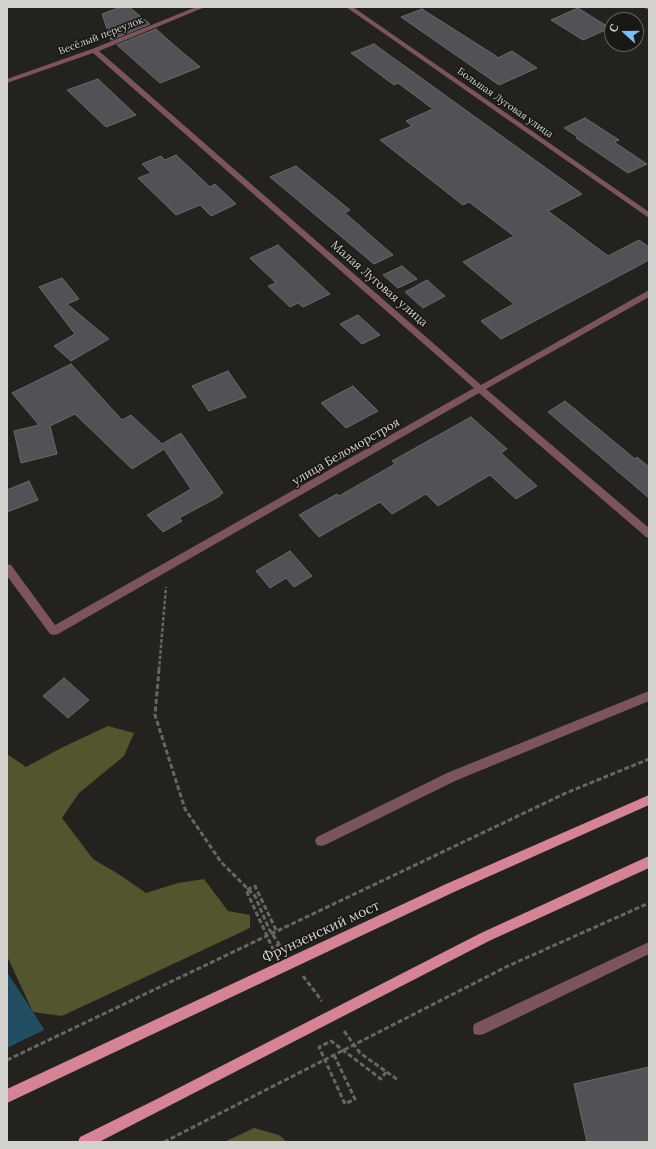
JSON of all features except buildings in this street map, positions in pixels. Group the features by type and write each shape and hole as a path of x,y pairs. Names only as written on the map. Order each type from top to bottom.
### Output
{"main road":[{"name":"Фрунзенский мост","path":"7,1096 450,888 649,800"},
{"path":"85,1142 160,1105 485,937 649,862"}],"street":[{"name":"Весёлый переулок","path":"7,81 94,50 202,7"},
{"name":"Большая Луговая улица","path":"349,7 649,216"},
{"name":"Малая Луговая улица","path":"94,50 480,389 649,534"},
{"name":"улица Беломорстроя","path":"7,568 54,631 649,293"},
{"path":"321,841 451,777 649,696"},
{"path":"479,1029 649,948"}],"path":[{"path":"168,566 155,715 185,809 221,862"},
{"path":"7,1060 276,930 566,793 649,759"},
{"path":"276,930 255,886 246,890 272,949 279,944"},
{"path":"164,1142 508,966 649,903"},
{"path":"334,1055 355,1099 345,1104 319,1047 330,1041 381,1079 386,1072"}],"green space":[{"path":"108,726 134,733 124,756 79,793 62,818 93,859 146,893 178,883 204,879 228,911 250,915 250,928 62,1016 33,1012 7,956 7,754 26,767 63,747"},
{"path":"254,1128 279,1135 287,1142 224,1142"}],"water":[{"path":"7,972 33,1012 116,1142 7,1142"}],"pier":[{"path":"46,1029 118,1142 7,1142 7,1048"}]}
